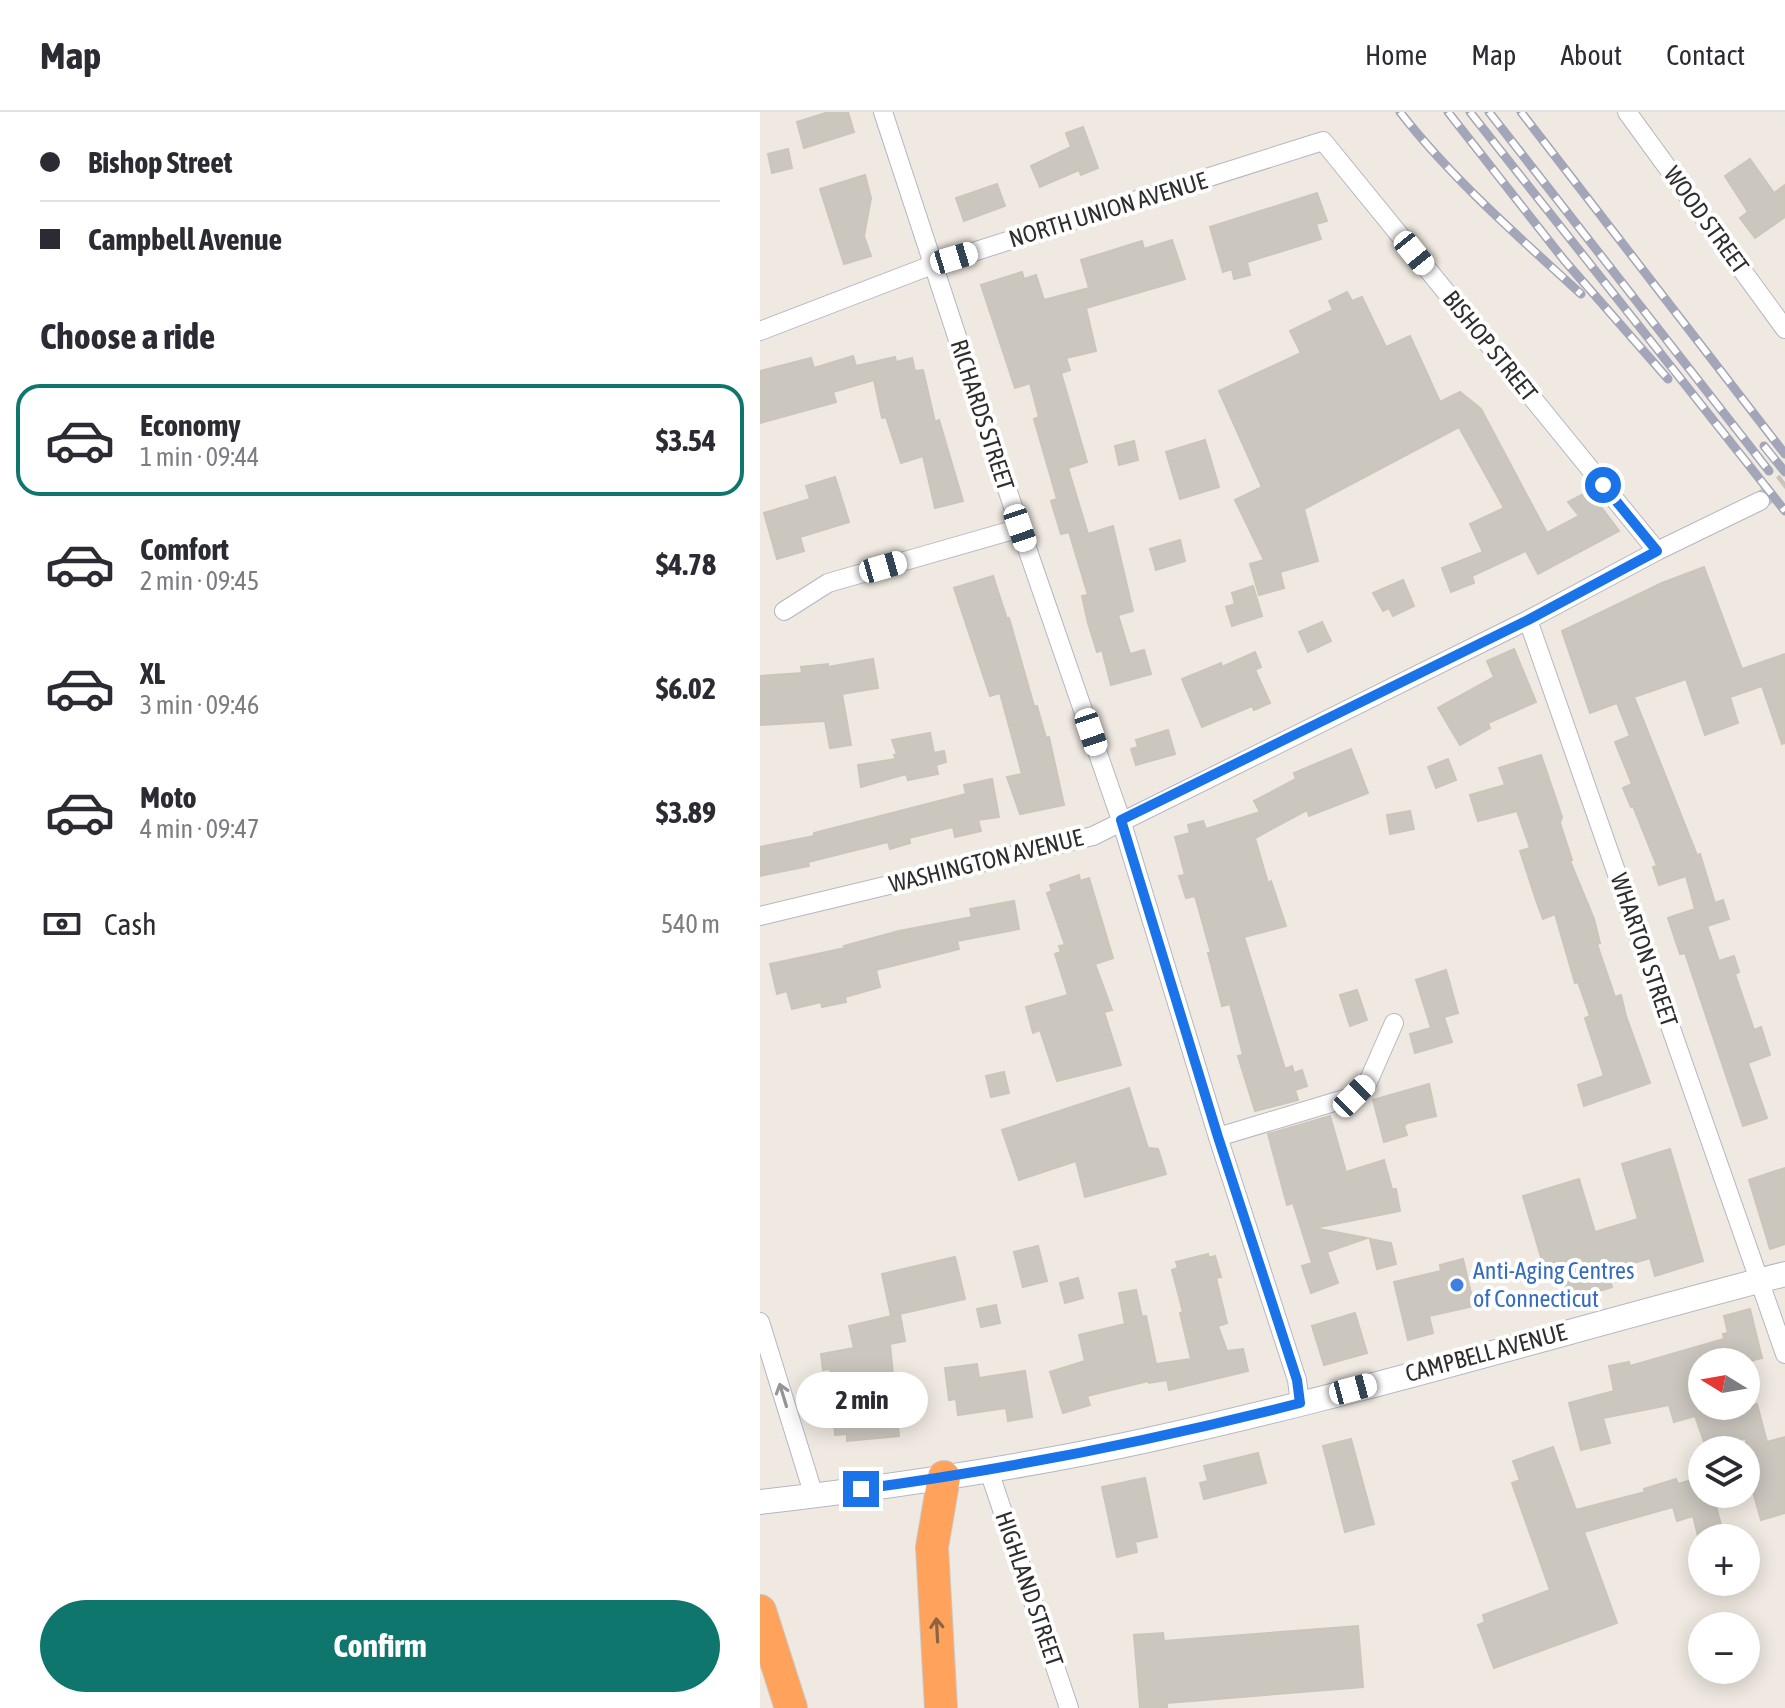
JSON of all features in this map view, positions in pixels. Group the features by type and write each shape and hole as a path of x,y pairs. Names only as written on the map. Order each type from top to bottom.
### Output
{"highway":[{"path":"941,1708 932,1547 944,1477"},
{"path":"760,1611 791,1708"}],"main road":[{"name":"CAMPBELL AVENUE","path":"760,1502 989,1471 1150,1440 1785,1274"}],"street":[{"name":"RICHARDS STREET","path":"883,112 1020,528 1121,820 1218,1137 1297,1380 1300,1403"},
{"name":"WOOD STREET","path":"1627,112 1785,329"},
{"name":"NORTH UNION AVENUE","path":"760,331 932,265 1323,141"},
{"name":"BISHOP STREET","path":"1323,141 1657,551"},
{"name":"WASHINGTON AVENUE","path":"760,916 1093,836 1760,501"},
{"path":"784,611 828,583 1020,528"},
{"name":"WHARTON STREET","path":"1528,620 1785,1354"},
{"path":"1218,1137 1354,1096 1368,1082 1394,1023"},
{"path":"760,1322 814,1496"},
{"name":"HIGHLAND STREET","path":"989,1471 1069,1708"}],"building":[{"path":"829,112 848,112 854,132 804,148 797,122"},
{"path":"1083,127 1098,168 1081,175 1079,170 1040,187 1031,166 1071,147 1066,133"},
{"path":"788,149 792,168 772,173 768,154"},
{"path":"1750,159 1774,193 1785,185 1785,217 1755,238 1740,218 1748,212 1725,176"},
{"path":"865,175 871,198 864,236 871,256 844,264 820,189"},
{"path":"997,184 1005,206 964,221 956,198"},
{"path":"1317,193 1327,221 1316,224 1321,239 1247,262 1250,275 1234,279 1232,269 1223,272 1210,227"},
{"path":"1172,240 1185,279 1086,308 1096,351 1066,358 1070,370 1061,373 1087,462 1068,468 1088,534 1113,526 1133,611 1118,615 1130,654 1144,650 1151,674 1111,685 1102,650 1097,652 1088,623 1082,596 1088,595 1069,532 1061,534 1051,501 1057,499 1034,419 1039,417 1030,383 1015,388 981,285 1022,272 1024,279 1036,275 1044,300 1089,288 1081,260 1142,241 1144,249"},
{"path":"1347,292 1352,301 1362,297 1386,347 1410,336 1440,402 1460,392 1481,409 1547,533 1579,516 1568,502 1589,491 1619,531 1538,574 1526,551 1472,576 1474,583 1451,592 1442,568 1483,552 1470,524 1504,508 1459,427 1304,509 1318,561 1280,572 1284,588 1259,595 1250,564 1264,560 1235,500 1262,487 1219,391 1301,353 1290,331 1333,310 1329,301"},
{"path":"853,356 856,366 895,357 896,362 912,358 915,371 923,370 935,422 939,420 963,501 935,508 923,456 901,463 886,417 882,418 874,380 833,392 836,402 760,423 760,371 811,358 814,368"},
{"path":"1205,440 1219,487 1180,499 1166,452"},
{"path":"1134,441 1138,460 1119,465 1115,446"},
{"path":"835,477 849,522 800,537 804,551 777,559 764,513 810,499 806,486"},
{"path":"1180,540 1185,561 1156,570 1150,549"},
{"path":"1704,567 1742,669 1785,654 1785,743 1782,744 1762,686 1730,697 1738,723 1705,735 1686,679 1634,697 1697,855 1700,854 1715,903 1723,900 1729,919 1707,926 1719,961 1734,956 1739,972 1735,974 1754,1030 1761,1027 1770,1055 1748,1063 1767,1118 1743,1126 1685,953 1680,954 1668,918 1695,909 1686,876 1659,885 1653,867 1657,866 1623,788 1632,784 1615,742 1630,736 1617,703 1590,713 1562,631 1662,583"},
{"path":"993,576 1009,618 1034,706 1037,706 1046,738 1049,737 1064,805 1020,814 1007,777 1022,774 1000,693 990,696 954,588"},
{"path":"1403,580 1414,606 1393,616 1389,608 1383,611 1373,593"},
{"path":"1253,586 1262,616 1232,626 1226,607 1235,604 1232,593"},
{"path":"1322,622 1331,641 1308,652 1299,632"},
{"path":"1514,649 1536,702 1488,723 1490,728 1460,745 1438,708 1494,677 1487,661"},
{"path":"1255,652 1261,667 1255,670 1270,703 1254,710 1252,706 1202,727 1182,679 1221,663 1222,667"},
{"path":"873,659 878,688 842,694 851,745 830,748 825,721 760,725 760,676 802,673 801,667 828,664 828,667"},
{"path":"1168,730 1175,754 1136,765 1131,749 1138,747 1136,740"},
{"path":"930,733 934,753 944,751 946,762 936,765 938,774 908,780 906,774 861,787 858,765 896,759 892,740"},
{"path":"1351,749 1368,793 1309,816 1307,810 1255,838 1268,883 1271,881 1286,926 1244,937 1285,1069 1292,1066 1294,1073 1302,1070 1307,1086 1295,1090 1298,1100 1255,1111 1238,1056 1243,1055 1230,1004 1222,1006 1195,896 1186,898 1179,876 1185,875 1175,837 1190,833 1188,825 1203,821 1206,829 1260,812 1254,801 1296,779 1294,773"},
{"path":"1541,755 1562,817 1560,823 1570,861 1594,919 1600,943 1597,944 1615,997 1621,995 1650,1083 1584,1106 1578,1085 1604,1076 1585,1018 1590,1016 1578,982 1575,983 1555,914 1543,919 1537,903 1520,851 1530,848 1517,811 1478,821 1470,795 1505,785 1499,768"},
{"path":"1448,759 1456,780 1436,788 1428,767"},
{"path":"992,779 999,817 978,820 981,831 955,837 953,827 909,838 910,843 890,849 888,842 808,862 809,866 760,876 760,847 814,836 814,833 966,794 964,785"},
{"path":"1410,811 1414,829 1390,834 1387,815"},
{"path":"1079,875 1080,881 1089,878 1113,958 1095,964 1112,1010 1104,1012 1121,1065 1057,1081 1040,1030 1033,1033 1026,1007 1068,995 1055,954 1061,952 1059,946 1065,945 1047,893 1052,891 1050,885"},
{"path":"1014,901 1019,929 957,941 959,949 876,970 880,987 845,997 846,1002 822,1007 821,1002 792,1009 787,991 777,994 770,964 845,948 899,931 972,917 970,909"},
{"path":"1446,970 1458,1013 1444,1017 1452,1042 1415,1053 1410,1034 1431,1028 1416,980"},
{"path":"1357,990 1367,1020 1350,1026 1340,995"},
{"path":"1004,1072 1009,1093 991,1097 986,1076"},
{"path":"1429,1084 1436,1116 1407,1123 1404,1126 1407,1135 1384,1142 1373,1100"},
{"path":"1129,1088 1148,1148 1158,1149 1166,1174 1085,1197 1076,1161 1019,1180 1002,1130"},
{"path":"1330,1116 1346,1172 1384,1160 1392,1189 1396,1189 1400,1211 1314,1228 1367,1238 1327,1252 1338,1283 1311,1293 1302,1266 1312,1263 1293,1203 1287,1205 1268,1134"},
{"path":"1670,1149 1703,1261 1655,1276 1650,1258 1607,1271 1612,1287 1567,1301 1557,1271 1546,1274 1523,1196 1579,1179 1595,1232 1638,1219 1622,1164"},
{"path":"1785,1168 1785,1244 1770,1249 1749,1180"},
{"path":"1370,1239 1391,1243 1396,1264 1377,1269"},
{"path":"1038,1246 1047,1281 1023,1287 1014,1252"},
{"path":"1208,1254 1209,1258 1215,1256 1221,1277 1216,1278 1227,1323 1218,1326 1227,1351 1243,1349 1248,1371 1169,1390 1167,1380 1148,1381 1087,1396 1090,1405 1063,1413 1050,1372 1085,1361 1079,1335 1125,1324 1119,1293 1136,1290 1142,1317 1146,1316 1156,1364 1191,1359 1172,1270 1178,1268 1176,1262"},
{"path":"955,1257 965,1299 891,1316 882,1274"},
{"path":"1463,1259 1474,1306 1429,1316 1433,1333 1408,1340 1394,1282 1441,1271 1440,1265"},
{"path":"1078,1278 1083,1298 1065,1303 1060,1283"},
{"path":"996,1305 1000,1323 981,1327 977,1309"},
{"path":"1750,1309 1760,1348 1693,1348 1724,1339 1723,1334 1728,1333 1724,1316"},
{"path":"1355,1313 1367,1353 1324,1365 1312,1326"},
{"path":"900,1314 905,1341 890,1344 899,1436 847,1441 847,1434 835,1435 830,1369 823,1370 821,1354 854,1348 849,1326"},
{"path":"1688,1349 1688,1418 1674,1422 1669,1405 1603,1418 1610,1443 1581,1450 1569,1403 1614,1391 1609,1366 1629,1362 1630,1366"},
{"path":"977,1364 979,1378 1025,1371 1032,1417 1008,1421 1006,1408 958,1415 956,1399 949,1400 945,1368"},
{"path":"1760,1415 1767,1442 1785,1437 1785,1513 1761,1520 1758,1508 1760,1436 1702,1436 1696,1420 1760,1420"},
{"path":"1351,1439 1374,1524 1345,1532 1323,1446"},
{"path":"1553,1447 1576,1510 1645,1492 1644,1489 1676,1479 1678,1484 1688,1481 1688,1508 1717,1508 1721,1524 1695,1524 1693,1516 1677,1521 1673,1507 1584,1532 1617,1623 1494,1668 1478,1625 1485,1622 1483,1615 1550,1590 1512,1483 1520,1480 1513,1461"},
{"path":"1258,1453 1266,1483 1204,1499 1200,1483 1208,1481 1204,1466"},
{"path":"1145,1478 1157,1537 1135,1542 1137,1552 1117,1557 1102,1487"},
{"path":"1358,1626 1363,1687 1167,1703 1167,1708 1140,1708 1134,1635 1163,1633 1164,1641"}],"tunnel":[{"path":"1760,501 1785,482"}],"railway":[{"path":"1400,112 1464,184 1581,294"},
{"path":"1448,112 1564,260 1668,379"},
{"path":"1470,112 1785,511"},
{"path":"1489,112 1769,471"},
{"path":"1521,112 1785,454"},
{"path":"1764,446 1785,472"}],"place":[{"name":"Anti-Aging Centres of Connecticut","path":"1457,1285"}],"route":[{"path":"861,1489 989,1471 1139,1442 1300,1403 1297,1380 1218,1137 1121,820 1528,620 1657,551 1603,485"}]}
